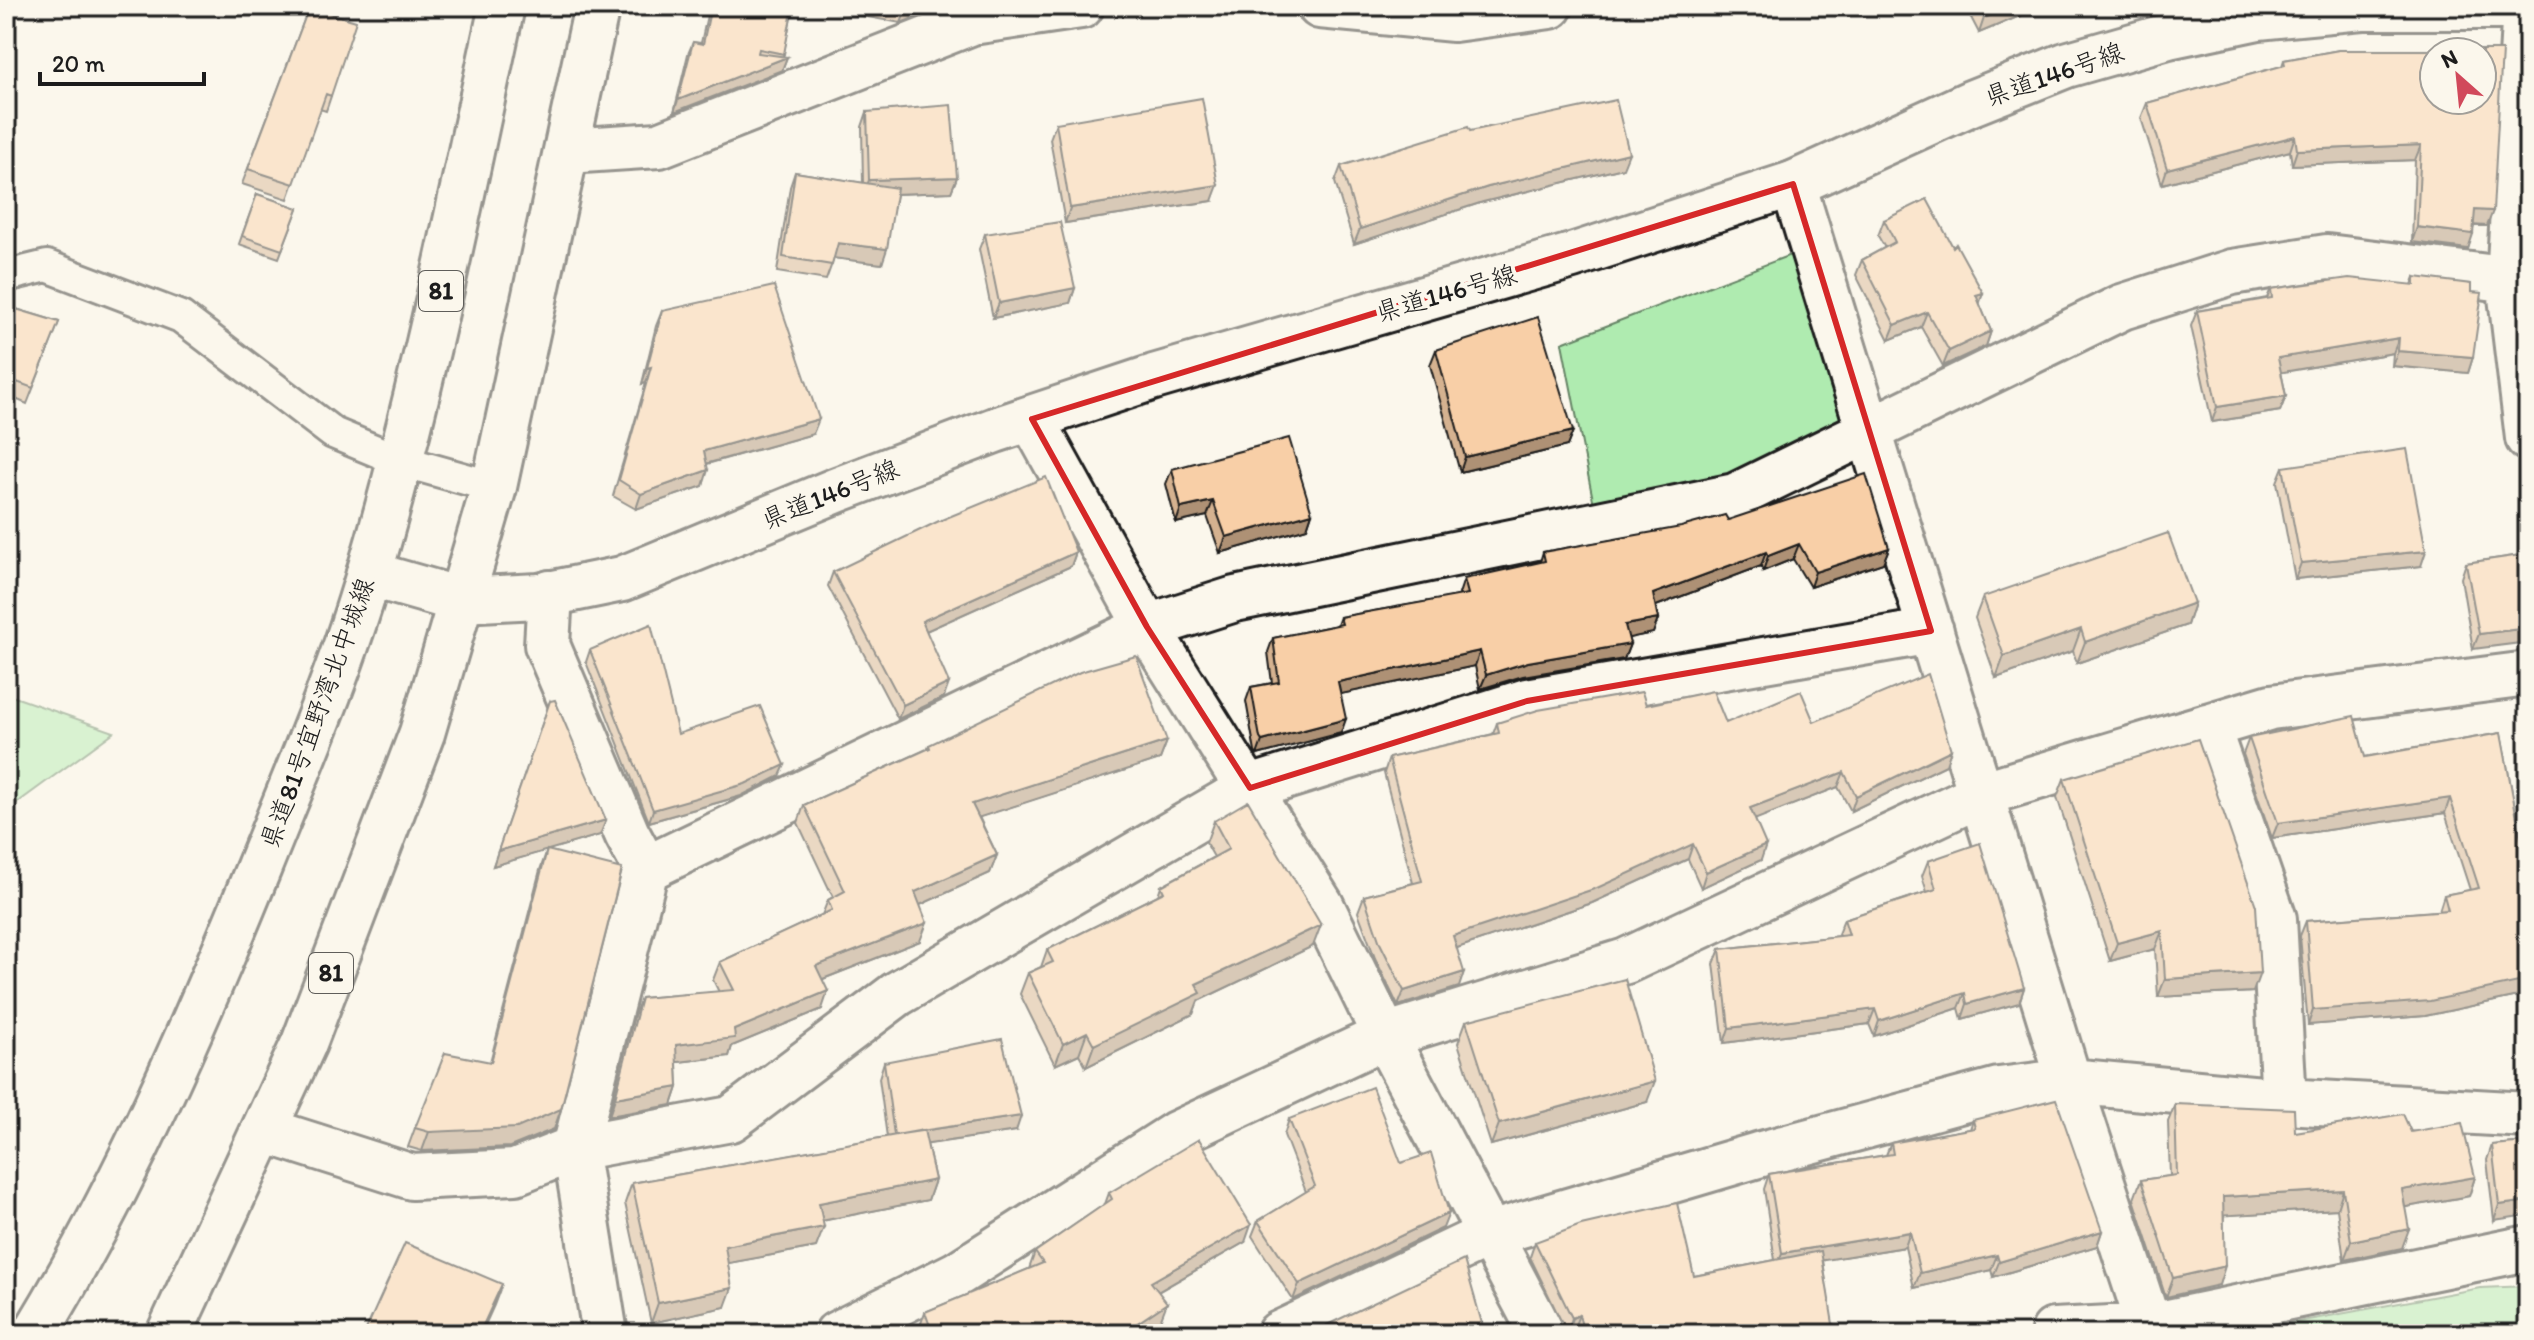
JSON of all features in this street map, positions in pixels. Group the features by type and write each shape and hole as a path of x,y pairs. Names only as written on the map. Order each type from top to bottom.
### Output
{"street":[{"name":"県道81号宜野湾北中城線","path":"35,1334 71,1274 182,1055 327,700 369,574 425,367 502,6"},
{"name":"81","path":"169,1334 304,1043 422,733 494,487 597,6"},
{"path":"567,151 659,145 972,22 1081,6"},
{"path":"1320,6 1454,19 1550,6"},
{"name":"県道146号線","path":"369,574 460,600 550,593 622,579 837,490 1154,377 1572,256 1793,184 1971,103 2066,65 2168,36 2258,17 2362,7 2526,7"},
{"path":"2526,7 2520,49 2518,281 2528,438"},
{"path":"1793,184 2069,1081 2149,1326"},
{"path":"646,869 1147,627 1235,599 1735,496 2122,307 2232,272 2327,257 2518,281"},
{"path":"1032,419 1147,627 1321,905 1385,1036 1542,1334"},
{"path":"550,593 547,645 627,834 646,869 575,1148 605,1334"},
{"path":"264,1130 412,1177 515,1172 575,1148 731,1119 897,994 1250,788 1527,701 1931,631"},
{"path":"837,1334 957,1274 1176,1134 1385,1036 1626,961 1981,794 2271,707 2528,674"},
{"path":"2207,726 2274,919 2284,1101"},
{"path":"1279,1334 1490,1234 1758,1155 1984,1094 2069,1081 2284,1101 2528,1115"},
{"path":"2049,1333 2149,1326 2528,1248"}],"lane":[{"path":"6,276 47,266 181,317 333,433 398,460 494,487"}],"highlighted area":[{"path":"1793,184 1931,631 1527,701 1250,788 1147,627 1032,419"}],"green space":[{"path":"1798,252 1857,424 1729,486 1595,510 1562,343"},
{"path":"6,694 114,732 6,811"},
{"path":"2528,1286 2528,1334 2232,1334 2480,1288"}],"building":[{"path":"711,6 793,6 784,54 759,49 758,53 787,57 678,100 693,42 703,44"},
{"path":"1978,6 2013,6 1984,18"},
{"path":"309,7 356,21 331,96 326,94 294,184 248,169"},
{"path":"6,19 15,22 6,44"},
{"path":"2339,50 2418,50 2418,116 2498,116 2498,50 2502,50 2493,211 2475,210 2473,234 2417,227 2421,145 2297,150 2295,136 2167,169 2147,103 2285,65 2284,60"},
{"path":"1202,98 1218,185 1070,208 1056,123"},
{"path":"1616,100 1629,153 1488,187 1360,229 1341,166 1468,127 1470,131"},
{"path":"951,105 957,177 869,180 867,112"},
{"path":"795,172 897,188 887,249 838,243 832,265 783,257"},
{"path":"257,194 298,208 282,250 242,236"},
{"path":"1927,199 1983,293 1976,295 1991,331 1949,351 1927,312 1895,325 1862,260 1895,242 1884,220"},
{"path":"1060,222 1075,288 999,303 985,234"},
{"path":"2415,277 2471,284 2471,292 2482,293 2473,357 2398,351 2399,338 2278,358 2286,396 2217,407 2197,311 2272,298 2271,289 2349,278 2415,285"},
{"path":"774,286 819,419 704,451 708,470 641,494 619,480 651,367 647,368 662,311"},
{"path":"6,306 59,322 33,388 6,378"},
{"path":"1538,317 1573,431 1465,457 1436,350"},
{"path":"1289,438 1312,513 1226,537 1213,501 1181,508 1172,469"},
{"path":"2407,449 2426,551 2301,563 2283,467"},
{"path":"1866,474 1889,548 1815,572 1799,544 1768,556 1766,552 1653,594 1658,619 1625,625 1630,644 1528,662 1486,675 1480,651 1338,682 1346,719 1262,741 1260,738 1251,687 1279,682 1273,638 1342,624 1340,617 1468,594 1464,579 1545,561 1543,552 1681,527 1725,515 1728,520"},
{"path":"1046,477 1076,552 922,621 949,683 903,705 833,572 939,521"},
{"path":"2168,533 2194,603 2085,642 2081,629 2004,656 1983,597"},
{"path":"2528,554 2528,628 2479,634 2466,563"},
{"path":"651,624 678,734 760,706 785,765 745,784 653,810 590,650"},
{"path":"1136,656 1167,741 972,804 997,855 915,892 927,923 816,966 828,991 734,1030 735,1038 676,1045 678,1087 615,1098 641,998 734,990 720,962 832,910 828,900 845,891 804,805 930,748 929,745 1080,672"},
{"path":"1928,674 1951,750 1856,796 1844,772 1750,808 1766,845 1706,872 1693,844 1597,888 1453,936 1464,972 1404,991 1380,943 1364,896 1422,881 1389,758 1499,733 1497,723 1538,710 1642,692 1646,705 1713,691 1726,723 1801,691 1814,722"},
{"path":"555,700 606,820 498,851 550,701"},
{"path":"2354,716 2365,757 2501,733 2528,877 2528,980 2430,1001 2313,1010 2306,921 2448,910 2444,895 2479,888 2450,798 2278,823 2249,738"},
{"path":"2198,739 2256,906 2260,973 2165,979 2162,931 2117,943 2064,779"},
{"path":"1248,801 1321,925 1196,984 1201,993 1094,1045 1087,1032 1063,1044 1028,973 1053,962 1047,950 1164,892 1161,886 1229,849 1214,821"},
{"path":"1980,843 2024,988 1967,1004 1965,993 1879,1021 1875,1009 1729,1028 1720,949 1849,935 1844,919 1936,889 1928,861"},
{"path":"547,850 622,869 561,1109 517,1128 429,1132 415,1128 445,1053 491,1062"},
{"path":"1625,979 1655,1081 1499,1124 1466,1021"},
{"path":"1002,1039 1021,1116 894,1135 884,1062"},
{"path":"1372,1087 1401,1163 1431,1153 1449,1213 1299,1284 1258,1221 1315,1186 1289,1119"},
{"path":"2056,1099 2102,1231 1999,1262 1997,1255 1920,1273 1910,1232 1782,1253 1769,1174 1893,1154 1891,1143 1975,1128 1973,1120"},
{"path":"2175,1104 2294,1109 2295,1132 2403,1114 2411,1132 2462,1123 2475,1177 2402,1190 2409,1229 2351,1241 2343,1190 2223,1197 2225,1266 2173,1278 2141,1180 2177,1175"},
{"path":"924,1130 935,1180 819,1203 824,1227 725,1246 732,1288 658,1303 632,1183"},
{"path":"1199,1139 1251,1225 1151,1282 1167,1303 1121,1334 915,1334 931,1329 925,1312 1043,1263 1035,1252 1112,1199 1109,1193"},
{"path":"2528,1142 2528,1201 2499,1205 2492,1145"},
{"path":"1677,1203 1694,1276 1821,1251 1834,1330 1813,1334 1584,1334 1579,1315 1572,1318 1535,1242 1581,1225"},
{"path":"405,1243 502,1284 479,1334 364,1334"},
{"path":"1464,1260 1485,1334 1333,1334 1327,1325"},
{"path":"2386,1325 2390,1334 2364,1334"},
{"path":"2212,1327 2229,1334 2208,1334"}]}
